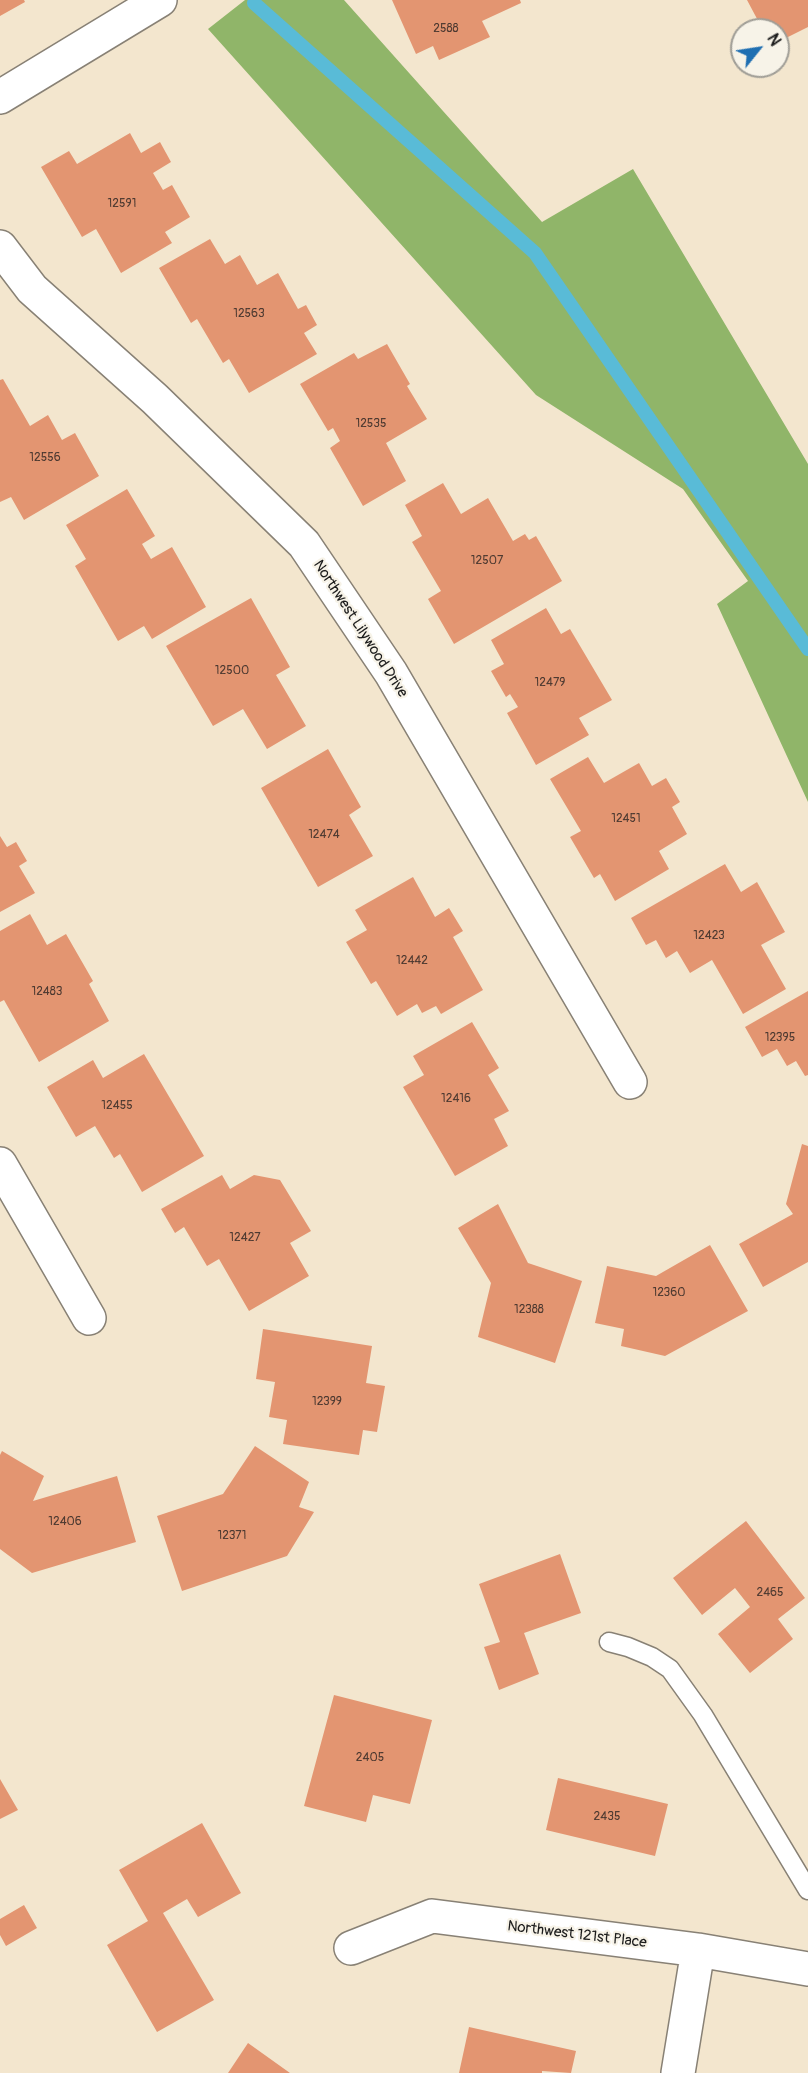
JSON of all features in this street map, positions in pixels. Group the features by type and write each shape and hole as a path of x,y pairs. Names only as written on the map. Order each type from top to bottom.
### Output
{"street":[{"path":"0,97 160,0"},
{"name":"Northwest Lilywood Drive","path":"0,246 32,289 155,399 304,544 391,673 630,1082"},
{"path":"0,1164 89,1318"},
{"name":"Northwest 121st Place","path":"351,1948 432,1916 698,1950 808,1968"},
{"path":"678,2073 698,1950"}],"lane":[{"path":"609,1642 652,1657 670,1669 703,1715 808,1890"}],"green space":[{"path":"245,0 344,0 542,222 633,169 808,464 808,802 717,604 748,581 683,489 536,395 208,29"}],"building":[{"path":"0,0 24,0 25,2 0,16"},
{"path":"392,0 520,0 521,3 482,21 490,37 439,60 433,46 416,54"},
{"path":"747,0 808,0 808,27 790,36 790,18 757,18"},
{"path":"130,133 141,153 160,142 171,162 153,173 163,190 172,185 190,217 165,232 172,243 121,273 96,229 82,237 41,167 69,151 77,164"},
{"path":"210,239 225,264 240,255 257,285 278,273 298,309 306,305 317,325 304,333 317,354 249,393 229,359 223,363 197,319 191,323 159,268"},
{"path":"387,344 410,384 407,386 427,419 386,443 406,481 363,506 330,448 340,441 333,428 328,431 300,384 354,353 358,359"},
{"path":"3,379 30,426 48,415 62,440 75,433 99,476 24,520 11,497 0,502 0,380"},
{"path":"443,483 461,514 488,498 513,541 525,534 529,540 536,536 562,581 454,644 428,599 441,591 412,542 422,536 405,505"},
{"path":"127,489 155,536 142,544 151,559 172,547 206,607 152,639 144,626 118,641 75,566 86,559 66,525"},
{"path":"251,598 290,667 276,675 306,726 267,749 243,709 213,726 166,646"},
{"path":"546,608 561,634 570,629 612,700 579,718 589,735 536,765 507,713 518,707 510,694 506,697 491,671 504,664 491,640"},
{"path":"328,749 361,807 349,815 373,856 318,887 261,788"},
{"path":"588,757 604,783 639,763 652,786 666,778 680,802 672,807 687,834 659,851 669,869 615,901 600,874 594,878 570,837 581,831 550,779"},
{"path":"0,836 7,847 16,842 27,861 19,866 35,893 0,912"},
{"path":"725,864 741,892 757,882 785,932 761,945 786,989 743,1014 712,960 690,973 677,951 666,958 656,940 646,945 631,918"},
{"path":"413,877 435,917 449,908 463,931 453,937 483,990 441,1014 436,1006 422,1013 417,1004 397,1016 376,981 371,984 346,942 367,930 355,910"},
{"path":"30,914 47,945 66,934 93,981 89,984 109,1021 39,1062 4,1000 0,1002 0,931"},
{"path":"808,991 808,1075 805,1076 796,1061 787,1066 777,1049 762,1057 745,1027"},
{"path":"472,1022 499,1068 488,1075 509,1111 494,1119 508,1146 455,1176 403,1087 424,1075 413,1056"},
{"path":"144,1054 204,1156 142,1192 120,1154 114,1158 95,1126 76,1137 47,1087 93,1060 103,1078"},
{"path":"802,1144 808,1146 808,1262 763,1287 739,1244 793,1214 786,1204"},
{"path":"222,1175 230,1189 254,1175 280,1180 311,1231 290,1243 309,1276 249,1311 219,1259 207,1266 184,1227 175,1233 161,1209"},
{"path":"498,1204 528,1263 582,1281 555,1363 478,1337 491,1283 458,1228"},
{"path":"710,1245 748,1311 665,1356 621,1346 624,1329 595,1323 607,1266 656,1276"},
{"path":"263,1329 372,1346 366,1383 385,1386 377,1432 363,1430 359,1455 283,1444 287,1420 269,1417 275,1382 256,1379"},
{"path":"255,1446 309,1482 299,1507 314,1512 287,1556 182,1591 157,1516 223,1494"},
{"path":"2,1451 44,1476 33,1501 117,1476 136,1542 32,1573 0,1549 0,1455"},
{"path":"746,1521 805,1598 778,1619 793,1639 750,1673 718,1634 750,1607 735,1588 702,1615 673,1578"},
{"path":"560,1554 581,1613 524,1633 539,1674 499,1690 484,1647 500,1642 479,1584"},
{"path":"334,1695 432,1720 410,1804 373,1795 366,1822 304,1806"},
{"path":"558,1778 668,1804 655,1856 546,1830"},
{"path":"0,1779 18,1810 0,1819"},
{"path":"202,1823 241,1893 198,1917 187,1899 163,1913 214,2000 157,2032 107,1945 148,1921 119,1870"},
{"path":"24,1905 37,1928 6,1946 0,1935 0,1919"},
{"path":"469,2027 576,2051 571,2073 542,2071 542,2073 459,2073"},
{"path":"248,2043 290,2073 228,2073"}],"waterway":[{"path":"254,3 535,253 808,649"}]}
